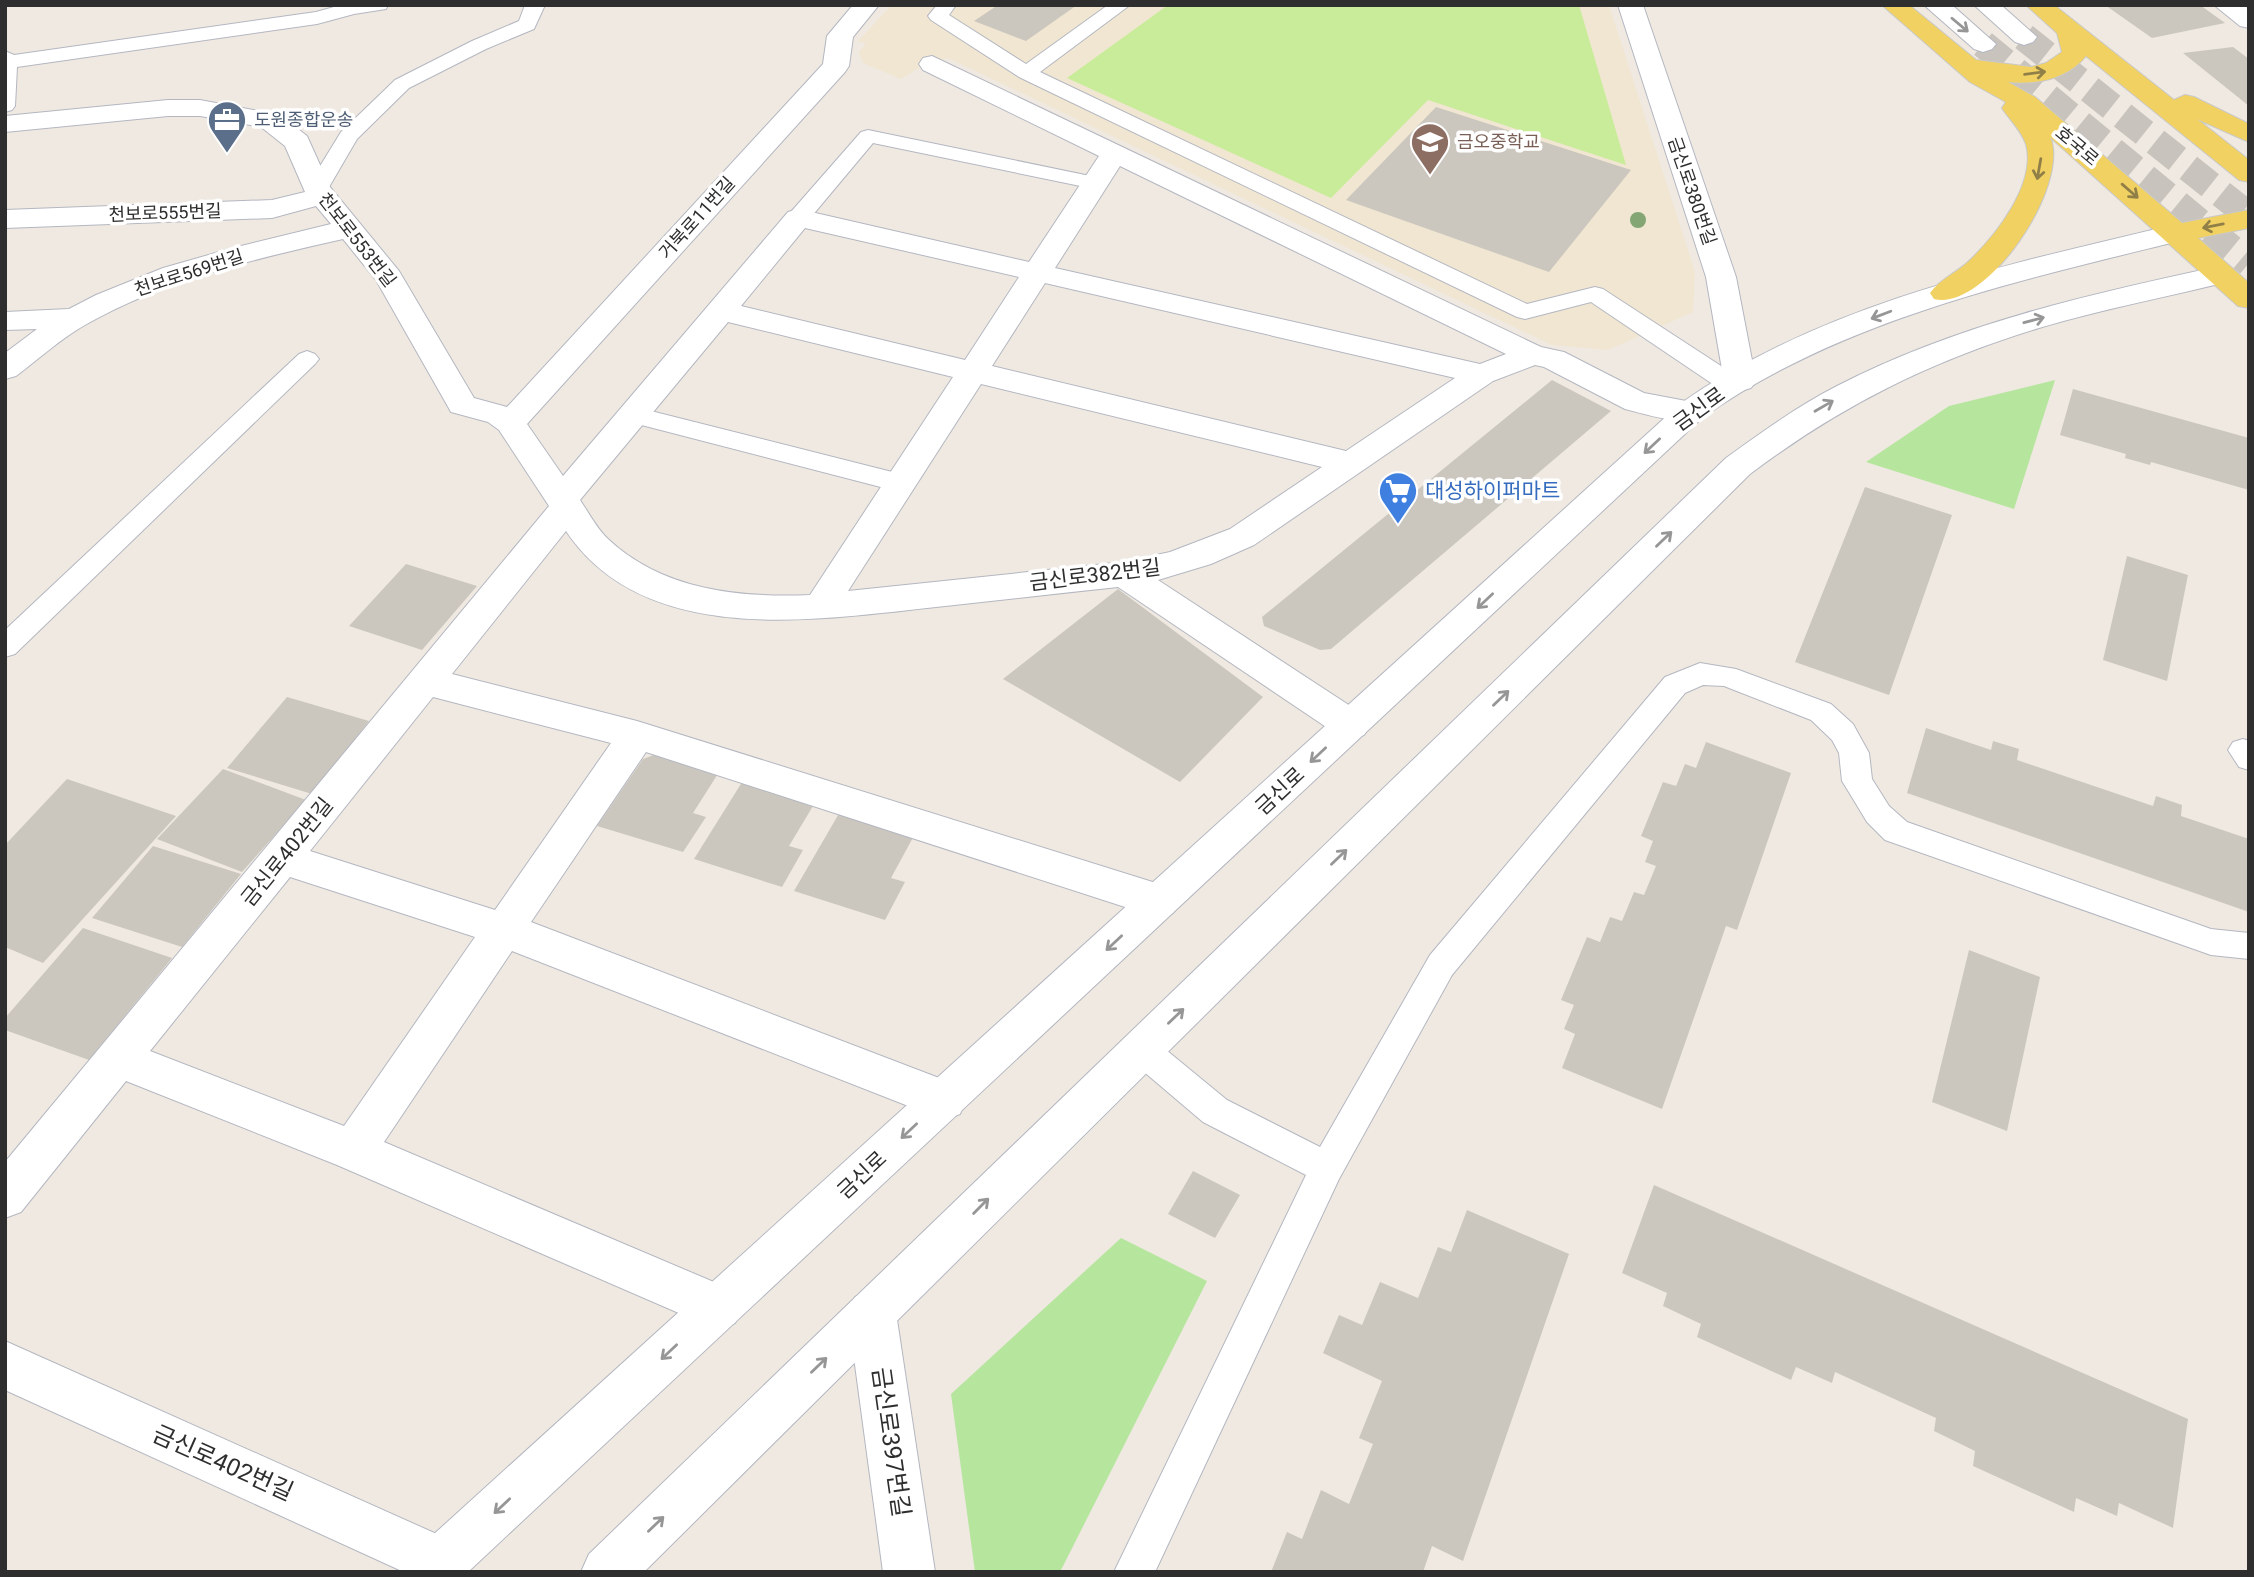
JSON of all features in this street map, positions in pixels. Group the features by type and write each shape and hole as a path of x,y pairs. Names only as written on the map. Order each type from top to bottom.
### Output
{"main road":[{"name":"호국로","path":"1894,5 1979,76 2026,103 2178,233 2235,271 2249,299"},
{"path":"2038,5 2249,174"},
{"path":"1947,51 1990,70 2024,75 2042,74 2056,69 2075,54 2074,41 2067,29"},
{"path":"1945,293 1979,269 2001,245 2034,191 2041,154 2033,132 2025,120 1979,76"},
{"path":"2135,82 2249,134"},
{"name":"금신로","path":"2178,233 2249,219"}],"street":[{"name":"거북로11번길","path":"510,423 836,66 840,36 867,5"},
{"name":"금신로380번길","path":"1630,5 1721,277 1736,383"},
{"path":"1936,5 1983,44"},
{"path":"1986,5 2024,37"},
{"path":"2226,5 2249,21"},
{"path":"932,64 1533,355 1553,359 1636,401 1691,411"},
{"name":"천보로553번길","path":"5,124 168,108 200,108 270,121 297,142 320,193 389,277 463,405 499,415 510,423"},
{"path":"820,607 1115,152"},
{"name":"천보로555번길","path":"5,219 272,209 320,193"},
{"path":"798,218 1482,374"},
{"name":"금신로402번길","path":"5,1197 425,681 635,415 798,218"},
{"name":"천보로569번길","path":"5,369 74,318 144,284 277,245 349,229"},
{"name":"금신로","path":"436,1567 1691,411 1736,383 1826,337 1945,293 2178,233"},
{"path":"607,1572 1738,466 1767,442 1825,405 1879,376 1992,331 2160,287 2235,271"},
{"path":"721,311 1352,463"},
{"path":"5,321 74,318"},
{"name":"금신로382번길","path":"510,423 594,546 631,575 680,594 747,607 820,607 1165,568 1204,555 1242,537 1482,374 1533,355"},
{"path":"1124,573 1351,725"},
{"path":"425,681 637,735 1159,901"},
{"path":"353,1150 637,735"},
{"path":"282,858 505,930 944,1100"},
{"path":"120,1059 353,1150 718,1307"},
{"name":"금신로397번길","path":"872,1313 909,1572"},
{"name":"금신로402번길","path":"5,1365 436,1567"}],"lane":[{"path":"5,106 6,60 209,26 317,18 352,8 379,5"},
{"path":"320,193 348,136 402,84 479,45 527,25 535,5"},
{"path":"947,5 938,16 1026,73 1525,312 1595,293 1736,383"},
{"path":"1026,73 1121,5"},
{"path":"798,218 868,136 1095,183"},
{"path":"5,647 307,359"},
{"path":"635,415 900,484"},
{"path":"1134,1572 1327,1168 1441,965 1675,685 1700,674 1726,676 1821,712 1843,732 1854,753 1857,781 1878,814 1896,831 2211,942 2249,946"},
{"path":"1142,1050 1215,1111 1327,1168"}],"shaded area":[{"name":"금오중학교","path":"892,5 1609,5 1695,272 1693,312 1608,350 1552,345 948,58 928,62 901,79 863,63 859,52 866,44 858,41"}],"green space":[{"path":"1168,5 1579,5 1626,165 1428,100 1331,198 1067,78"},
{"path":"2055,380 2014,509 1866,462 1949,406"},
{"path":"1121,1238 1207,1281 1060,1572 975,1572 951,1394"}],"building":[{"path":"998,5 1077,5 1026,41 974,21"},
{"path":"2105,5 2200,5 2225,23 2152,38"},
{"path":"2233,47 2249,59 2249,106 2183,53"},
{"path":"1436,107 1631,170 1549,272 1346,200"},
{"path":"1552,380 1611,411 1331,649 1320,650 1264,626 1262,617"},
{"path":"2073,389 2249,438 2249,490 2151,462 2150,465 2125,458 2126,454 2060,435"},
{"path":"1865,487 1952,515 1889,695 1795,662"},
{"path":"2127,556 2188,575 2167,681 2103,660"},
{"path":"406,564 477,586 422,650 349,626"},
{"path":"1118,589 1263,697 1180,782 1003,679"},
{"path":"287,697 369,721 312,794 227,768"},
{"path":"1926,728 1991,750 1993,741 2019,749 2017,760 2153,806 2156,796 2182,805 2181,816 2249,839 2249,912 1907,793"},
{"path":"1706,742 1791,773 1737,930 1726,926 1662,1109 1562,1068 1575,1034 1564,1029 1574,1005 1561,1000 1587,937 1600,942 1610,917 1622,921 1634,892 1644,895 1656,866 1645,862 1653,841 1641,836 1663,782 1676,786 1685,764 1696,768"},
{"path":"662,752 721,769 693,813 706,817 683,852 597,826 643,759"},
{"path":"223,769 306,800 242,872 157,839"},
{"path":"67,779 176,816 43,963 5,947 5,845"},
{"path":"744,779 816,801 789,846 803,850 782,887 694,859"},
{"path":"841,810 916,832 891,878 905,882 885,920 794,891"},
{"path":"153,846 241,874 182,947 92,918"},
{"path":"83,928 172,958 89,1060 5,1030 5,1018"},
{"path":"1969,950 2040,977 2007,1131 1932,1102"},
{"path":"1193,1171 1240,1195 1215,1238 1168,1214"},
{"path":"1654,1185 2188,1419 2173,1528 2119,1503 2117,1516 2076,1498 2074,1512 1973,1466 1975,1451 1934,1431 1936,1418 1835,1372 1832,1383 1796,1367 1791,1380 1697,1337 1701,1324 1663,1306 1667,1293 1622,1273"},
{"path":"1467,1210 1569,1254 1463,1561 1432,1546 1423,1572 1271,1572 1287,1532 1302,1539 1321,1490 1349,1504 1373,1444 1359,1438 1382,1381 1323,1353 1339,1315 1362,1325 1380,1282 1418,1298 1438,1247 1451,1252"}],"tunnel":[{"path":"2024,37 2249,216"},
{"path":"1983,44 2249,263"}],"place":[{"name":"도원종합운송","path":"227,154"},
{"name":"금오중학교","path":"1430,176"},
{"name":"대성하이퍼마트","path":"1398,525"}]}
